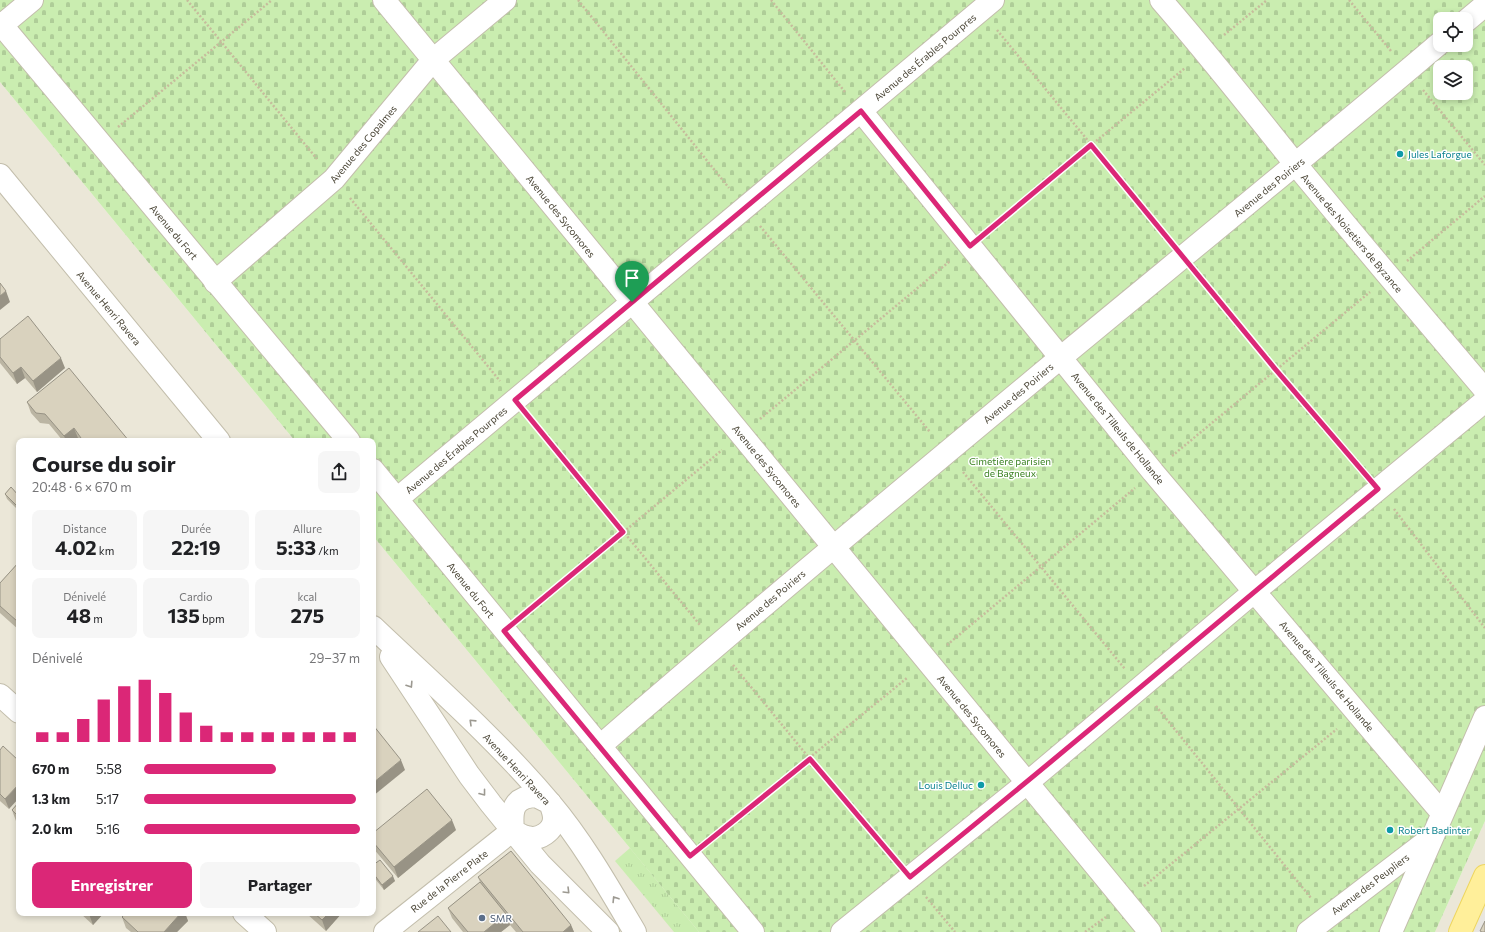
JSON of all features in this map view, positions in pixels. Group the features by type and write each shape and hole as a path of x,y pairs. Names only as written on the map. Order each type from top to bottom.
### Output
{"main road":[{"path":"1460,932 1485,876"}],"street":[{"path":"1,24 32,0"},
{"name":"Avenue des Sycomores","path":"384,0 1150,932"},
{"name":"Avenue des Copalmes","path":"215,282 334,179 433,60 505,0"},
{"name":"Avenue des Noisetiers de Byzance","path":"1161,0 1205,51 1388,277 1485,390"},
{"name":"Avenue des Érables Pourpres","path":"397,499 987,5"},
{"path":"1473,15 1485,5"},
{"name":"Avenue du Fort","path":"1,24 346,438"},
{"name":"Avenue des Poiriers","path":"600,746 833,547 1060,358 1296,165 1433,49"},
{"name":"Avenue des Tilleuls de Hollande","path":"861,111 1153,472 1442,813"},
{"name":"Avenue Henri Ravera","path":"0,175 217,438"},
{"path":"842,932 1027,783 1255,591 1485,401"},
{"name":"Avenue du Fort","path":"376,474 753,932"},
{"name":"Avenue Henri Ravera","path":"376,631 502,750 550,803 575,835 635,932"},
{"name":"Avenue Henri Ravera","path":"376,633 469,775 540,864 608,932"},
{"path":"0,695 16,709"},
{"path":"1390,932 1485,717"},
{"path":"528,796 536,796 550,803 554,820 551,828 544,834 537,838 528,838 513,830 512,813 515,805 520,800 528,796"},
{"name":"Rue de la Pierre Plate","path":"385,932 513,830"},
{"name":"Avenue des Peupliers","path":"1308,932 1432,837"},
{"path":"247,916 265,932"}],"path":[{"path":"186,0 810,759 955,932"},
{"path":"99,142 272,0"},
{"path":"771,0 861,111"},
{"path":"504,631 1267,0"},
{"path":"987,5 1091,145 1276,370 1378,489 1485,628"},
{"path":"690,856 810,759 1485,196"},
{"path":"1085,932 1125,902 1357,713"}],"shaded area":[{"path":"0,82 293,438 16,438 16,916 376,916 376,540 699,932 0,932"},
{"path":"1485,821 1485,932 1435,932"},
{"path":"1485,910 1485,931 1475,932"}],"green space":[{"name":"Cimetière parisien de Bagneux","path":"0,0 1485,0 1485,821 1435,932 699,932 376,540 376,438 293,438 0,82"},
{"path":"630,848 699,932 674,932 615,861"}],"building":[{"path":"0,283 6,291 0,296"},
{"path":"28,316 61,358 33,381 21,367 13,373 0,357 0,339"},
{"path":"69,368 127,438 81,438 74,428 64,436 45,414 36,413 27,402"},
{"path":"11,487 16,493 16,505 5,494"},
{"path":"16,565 16,620 0,606 0,583"},
{"path":"376,729 401,760 376,781"},
{"path":"3,746 16,758 16,787 5,799 0,794 0,750"},
{"path":"427,789 452,820 394,867 376,846 376,831"},
{"path":"16,805 16,814 12,810"},
{"path":"511,851 571,925 563,932 523,932 478,877"},
{"path":"380,860 393,876 382,885 376,877 376,863"},
{"path":"480,882 506,914 484,932 468,932 448,908"},
{"path":"178,916 164,932 138,932 122,917"},
{"path":"317,916 326,916 322,920"},
{"path":"438,916 451,932 418,932"},
{"path":"1485,921 1485,932 1482,932 1480,931"}],"place":[{"name":"Jules Laforgue","path":"1400,154"},
{"name":"Louis Delluc","path":"981,785"},
{"name":"Robert Badinter","path":"1390,830"},
{"name":"SMR","path":"482,918"}],"route":[{"path":"861,111 970,246 1091,145 1276,370 1378,489 1027,783 910,877 810,759 690,856 504,631 623,532 515,400 632,302 861,111"}]}
